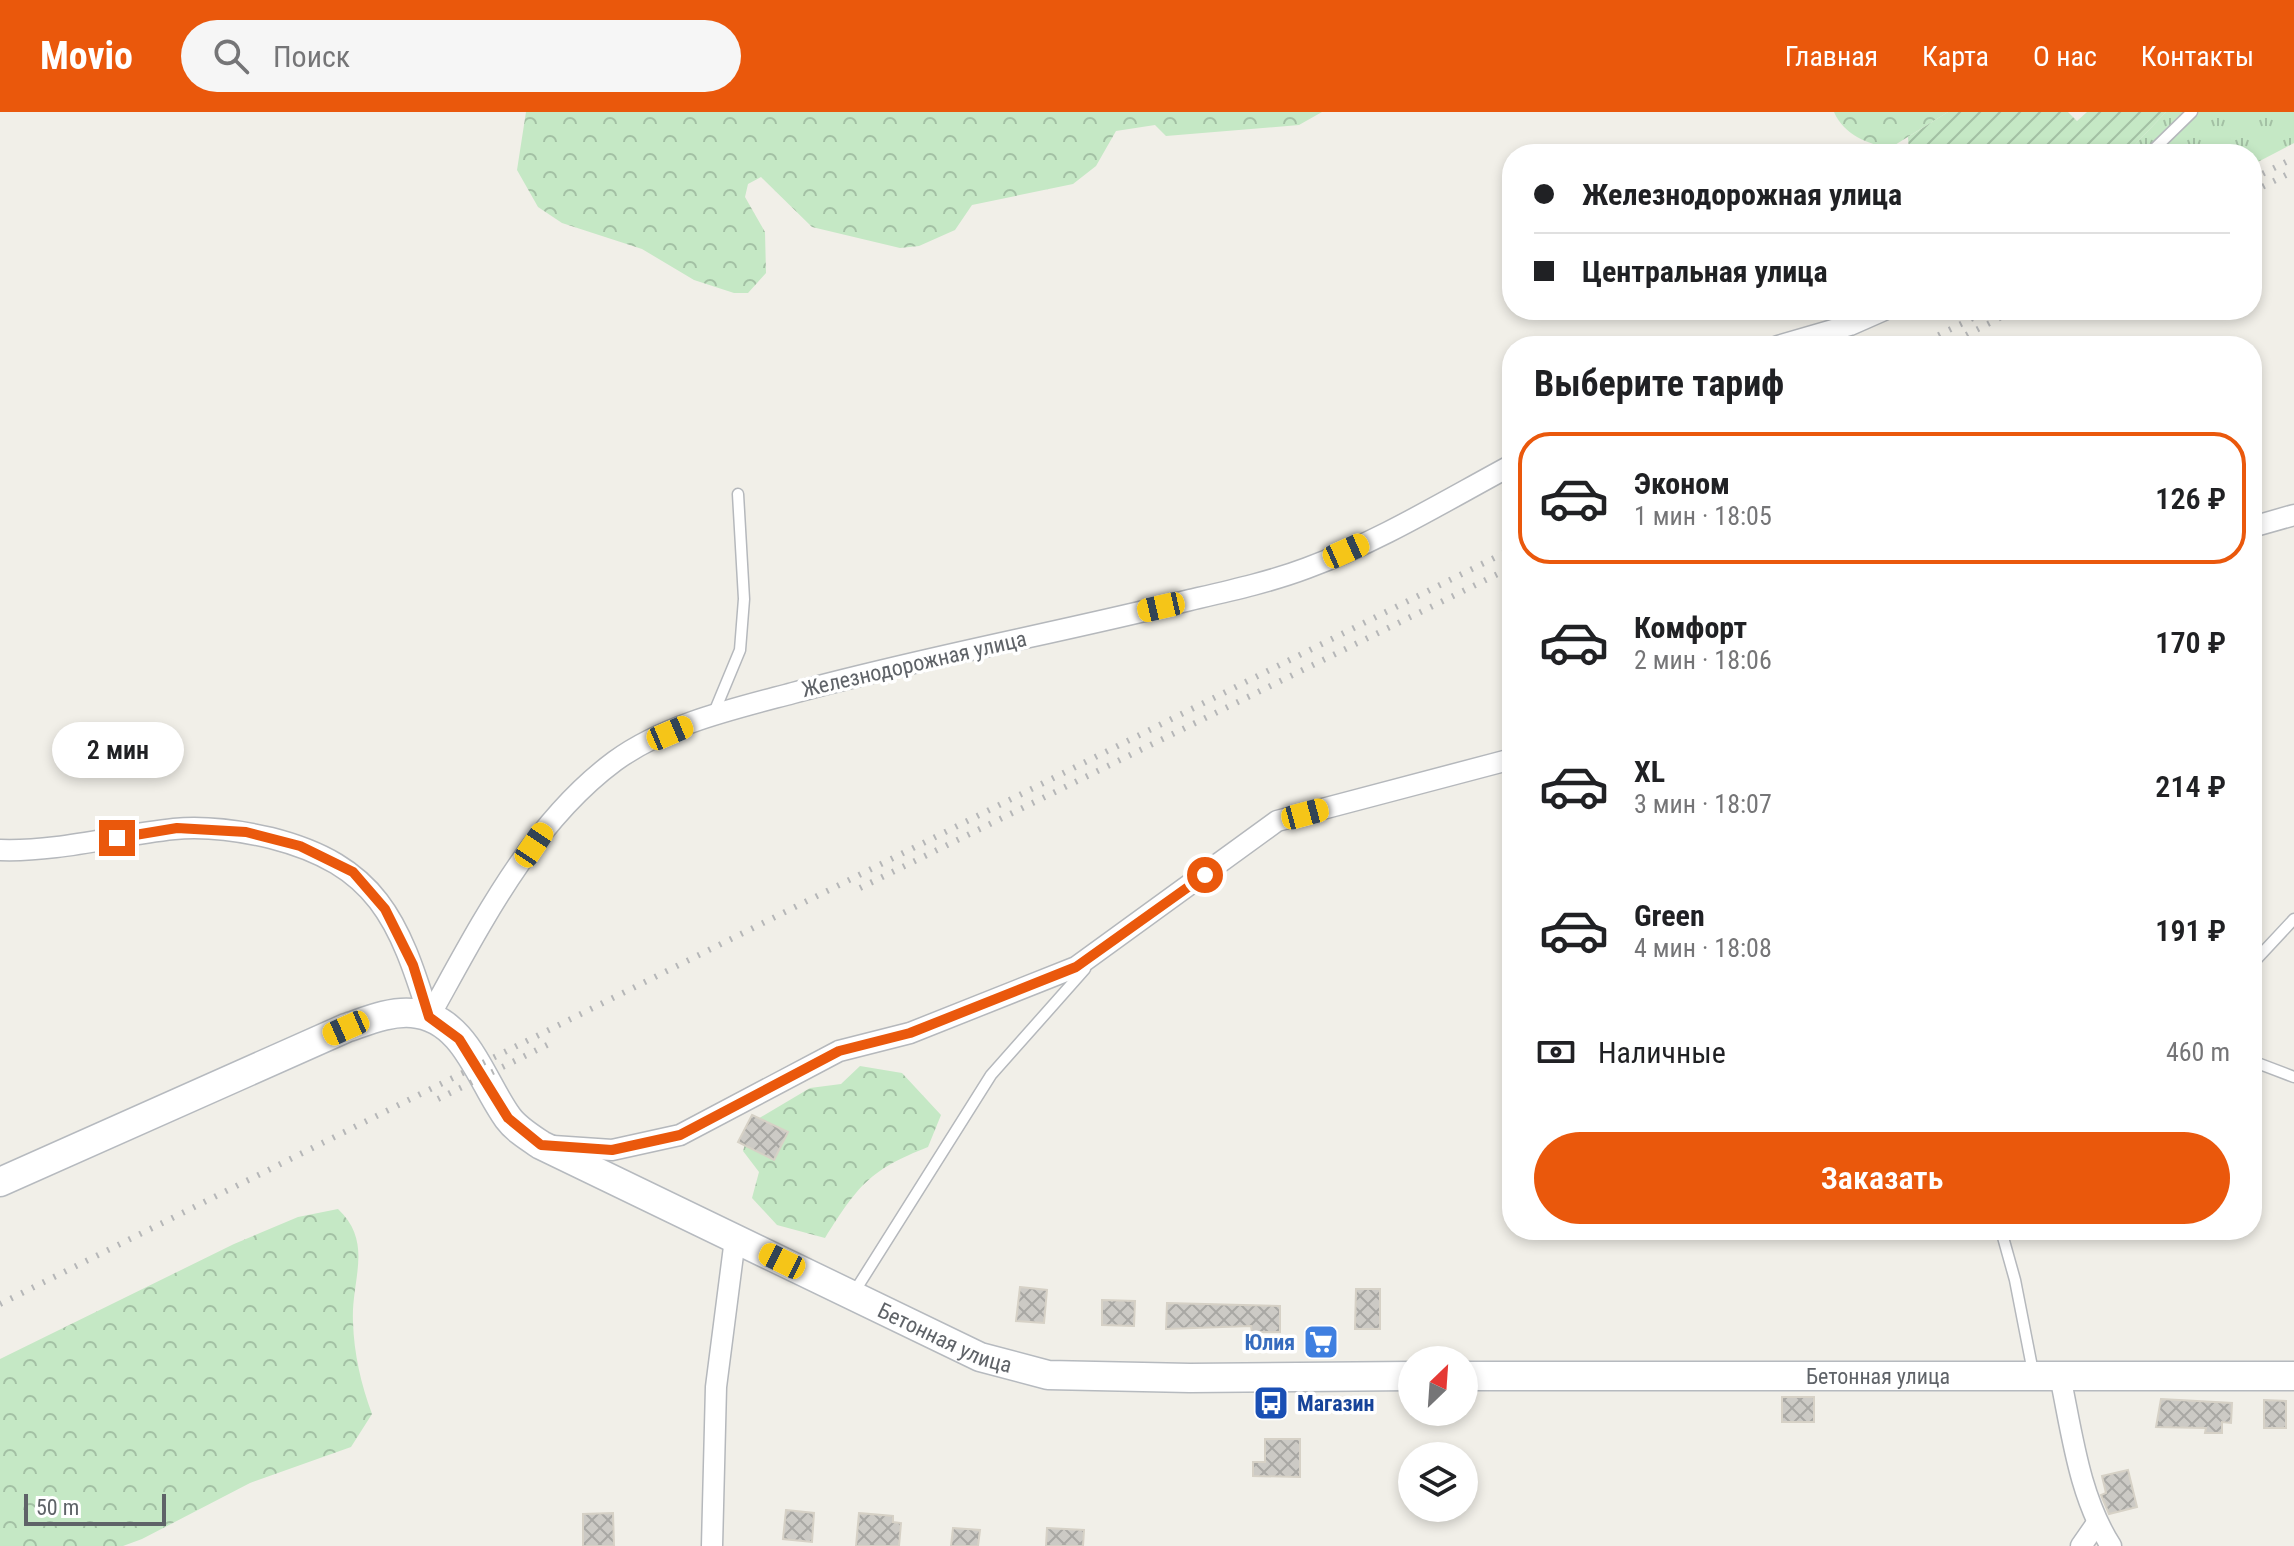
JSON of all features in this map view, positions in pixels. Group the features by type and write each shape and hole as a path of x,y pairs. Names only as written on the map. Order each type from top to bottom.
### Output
{"main road":[{"path":"0,1182 346,1028 396,1014 429,1017 459,1039 530,1137"},
{"name":"Бетонная улица","path":"530,1137 980,1357 1048,1375 1190,1378 1398,1376"},
{"name":"Бетонная улица","path":"1478,1376 2294,1376"}],"street":[{"path":"1812,336 1861,320"},
{"name":"Железнодорожная улица","path":"429,1017 480,925 547,826 585,786 649,741 713,715 852,677 1191,600 1306,569 1366,542 1502,470"},
{"path":"2262,524 2294,515"},
{"path":"530,1137 612,1150 680,1135 839,1051 924,1027 1076,967 1277,821 1502,762"},
{"path":"0,850 28,851 177,828 246,832 300,846 353,872 385,909 413,965 429,1017"},
{"path":"712,1546 716,1387 735,1239"},
{"path":"2046,1376 2097,1523 2111,1546"},
{"path":"2081,1546 2097,1523"}],"lane":[{"path":"2159,144 2192,112"},
{"path":"713,715 740,650 744,599 738,494"},
{"path":"2262,953 2294,919"},
{"path":"852,1295 991,1075 1105,947"},
{"path":"2262,1065 2294,1077"},
{"path":"2004,1240 2046,1376"}],"green space":[{"path":"526,112 1322,112 1299,125 1166,136 1155,125 1116,131 1096,166 1073,184 972,205 955,230 919,246 900,248 812,227 761,177 748,184 745,197 765,232 766,273 748,293 734,293 694,280 642,249 562,223 538,207 517,170"},
{"path":"1834,112 1948,112 1896,144 1873,144 1850,132"},
{"path":"1948,112 2068,112 2077,121 2087,112 2166,112 2136,144 1908,144 1908,137"},
{"path":"2166,112 2294,112 2294,143 2262,160 2262,144 2136,144"},
{"path":"860,1066 902,1073 941,1115 928,1147 878,1172 857,1192 825,1238 777,1225 752,1198 759,1172 743,1151 751,1123 810,1088 841,1084"},
{"path":"338,1209 349,1222 358,1248 354,1334 359,1369 372,1414 351,1447 250,1483 123,1546 0,1546 0,1359 234,1244 298,1217"}],"building":[{"path":"752,1115 788,1132 774,1160 738,1142"},
{"path":"1020,1287 1047,1290 1044,1323 1016,1321"},
{"path":"1356,1289 1380,1289 1380,1329 1355,1329"},
{"path":"1102,1300 1135,1301 1134,1326 1102,1325"},
{"path":"1167,1303 1280,1306 1280,1332 1252,1332 1251,1326 1166,1329"},
{"path":"1312,1332 1336,1333 1335,1350 1311,1349"},
{"path":"1782,1397 1814,1397 1814,1422 1782,1422"},
{"path":"2161,1399 2232,1403 2231,1423 2222,1422 2222,1433 2205,1433 2206,1428 2156,1427"},
{"path":"2264,1400 2286,1401 2286,1428 2264,1428"},
{"path":"1265,1439 1300,1439 1300,1477 1253,1476 1253,1462 1265,1462"},
{"path":"2128,1470 2137,1507 2109,1514 2101,1495 2106,1493 2102,1476"},
{"path":"786,1510 814,1513 812,1542 783,1539"},
{"path":"613,1513 614,1546 583,1546 583,1514"},
{"path":"859,1513 893,1516 893,1522 901,1523 899,1546 856,1546"},
{"path":"953,1528 980,1530 978,1546 951,1546"},
{"path":"1047,1528 1084,1530 1083,1546 1046,1546"}],"railway":[{"path":"2262,174 2294,158"},
{"path":"2262,187 2294,171"},
{"path":"1937,336 1969,320"},
{"path":"1964,336 1996,320"},
{"path":"0,1304 1502,554"},
{"path":"860,888 1502,572"},
{"path":"438,1099 553,1042"}],"place":[{"name":"Юлия","path":"1321,1342"},
{"name":"Магазин","path":"1271,1403"}],"route":[{"path":"117,838 177,828 246,832 300,846 353,872 385,909 413,965 429,1017 447,1026 459,1039 508,1118 541,1145 612,1150 680,1135 839,1051 910,1033 1076,967 1205,875"}]}
